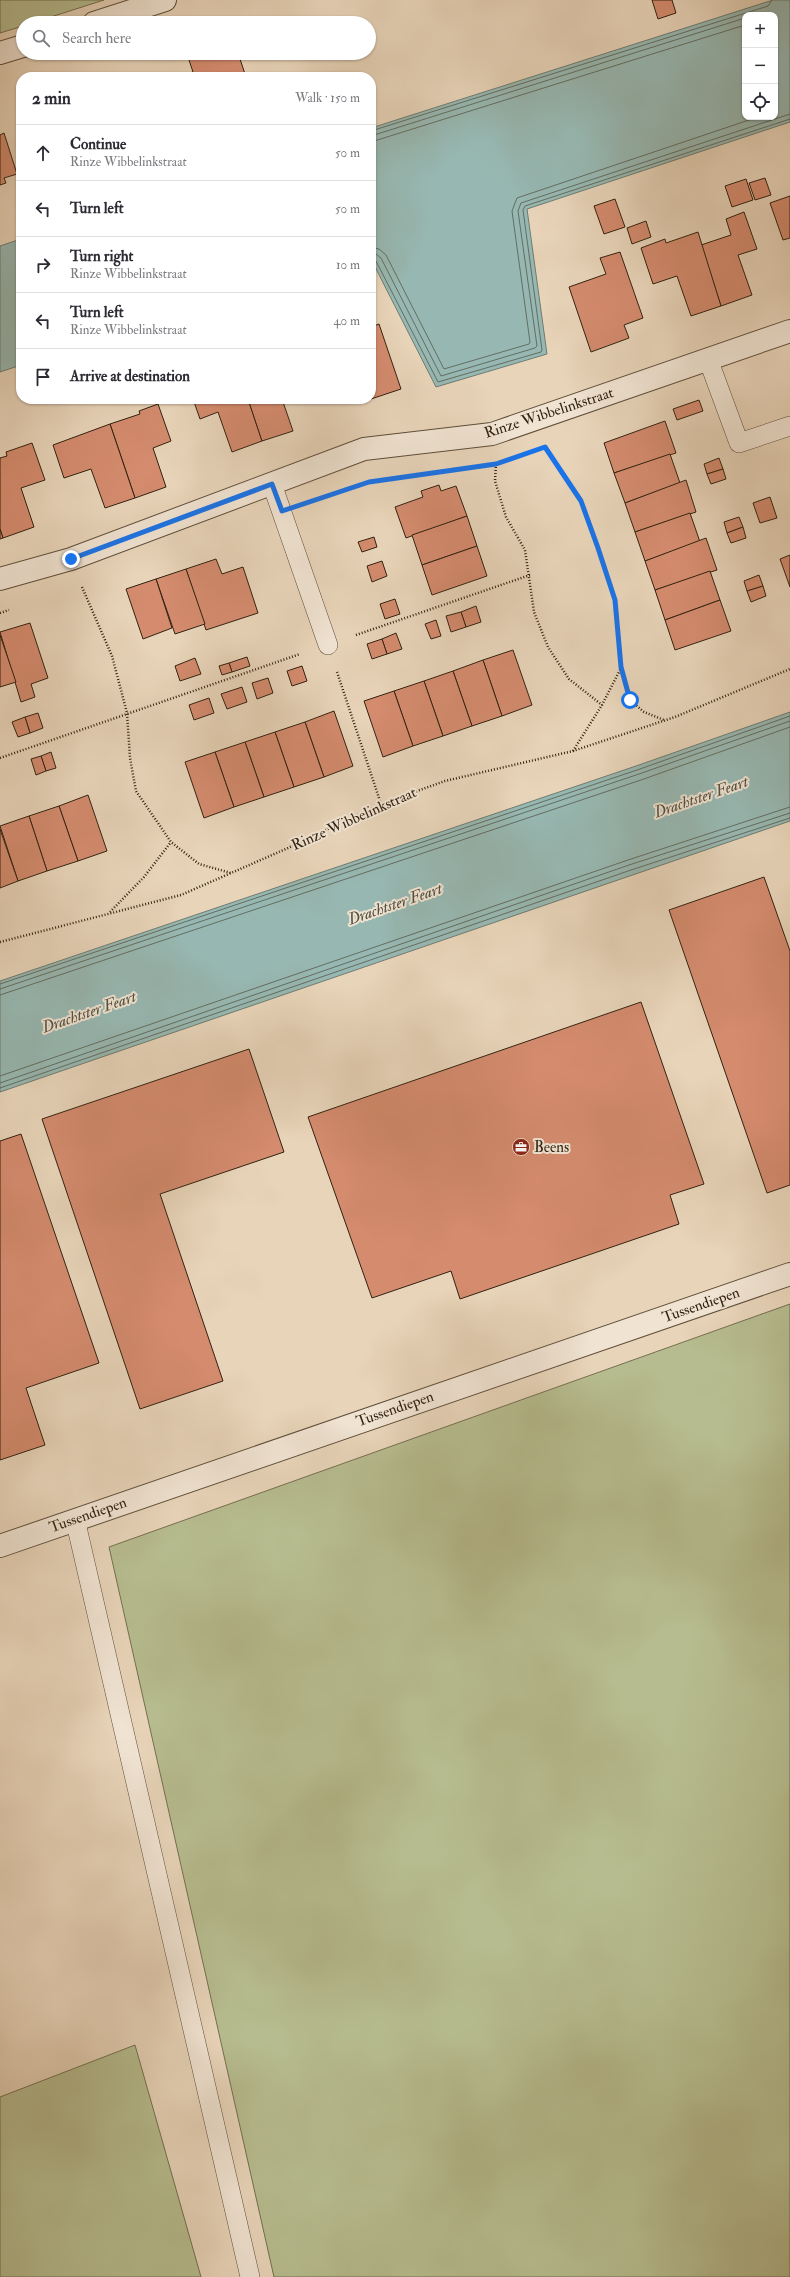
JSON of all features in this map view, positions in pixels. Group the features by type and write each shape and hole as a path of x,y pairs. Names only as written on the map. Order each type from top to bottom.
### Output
{"street":[{"path":"116,16 165,0"},
{"path":"0,54 16,48"},
{"name":"Rinze Wibbelinkstraat","path":"0,579 71,559 364,449 492,434 790,331"},
{"name":"Tussendiepen","path":"0,1546 790,1274"}],"lane":[{"path":"708,359 739,443 790,426"},
{"path":"272,484 328,645"},
{"path":"75,1519 250,2277"}],"path":[{"path":"539,449 553,444"},
{"name":"Rinze Wibbelinkstraat","path":"545,447 581,501 598,548 615,600 621,667 630,700 644,712 664,720"},
{"path":"489,465 502,462"},
{"path":"496,464 495,481 506,517 525,550 530,575 534,612 548,647 569,679 602,706"},
{"path":"362,484 399,478"},
{"path":"71,559 112,656 127,713 130,758 136,791 171,842 199,864 231,873"},
{"path":"0,758 530,575"},
{"path":"76,592 91,586"},
{"path":"0,613 15,608"},
{"path":"328,645 381,804"},
{"path":"573,751 602,706 621,667"},
{"name":"Rinze Wibbelinkstraat","path":"0,942 181,895 381,804 445,781 573,751 664,720 790,669"},
{"path":"109,913 144,877 171,842"}],"green space":[{"path":"0,0 104,0 54,16 16,16 16,28 0,33"},
{"path":"790,1304 790,2277 274,2277 109,1547"},
{"path":"135,2045 201,2277 0,2277 0,2097"}],"water":[{"path":"773,0 790,0 790,122 527,209 547,354 436,387 376,269 376,126"},
{"path":"16,241 16,367 0,372 0,246"},
{"name":"Drachtster Feart","path":"790,712 790,821 0,1092 0,981 636,766"}],"building":[{"path":"652,0 672,0 676,13 658,19"},
{"path":"189,60 240,60 244,72 193,72"},
{"path":"4,133 16,174 4,178 6,183 0,185 0,135"},
{"path":"765,178 771,195 755,200 749,183"},
{"path":"746,179 753,200 732,207 725,186"},
{"path":"790,196 790,238 783,240 770,203"},
{"path":"615,199 625,227 604,234 594,206"},
{"path":"744,212 757,249 738,255 752,295 721,306 701,245 731,235 726,219"},
{"path":"646,221 651,237 632,244 627,228"},
{"path":"698,232 721,306 691,316 677,276 653,284 641,248 665,239 666,243"},
{"path":"620,252 643,318 624,325 629,338 591,352 569,287 606,274 600,258"},
{"path":"379,324 401,389 376,397 376,325"},
{"path":"699,400 703,411 677,420 673,409"},
{"path":"158,404 171,441 153,448 166,487 135,498 110,424 140,414 139,411"},
{"path":"195,404 250,404 262,441 232,452 218,412 200,419"},
{"path":"250,404 284,404 293,431 262,441"},
{"path":"665,421 676,453 614,473 604,443"},
{"path":"110,424 135,498 105,508 91,469 64,478 53,445"},
{"path":"32,443 45,480 21,488 34,527 3,538 0,529 0,458 7,456 6,452"},
{"path":"670,454 680,483 625,503 614,473"},
{"path":"719,458 723,469 707,474 704,464"},
{"path":"723,469 726,479 711,484 707,474"},
{"path":"686,480 696,512 635,532 625,503"},
{"path":"439,485 441,491 456,486 467,516 406,538 395,507 423,497 421,491"},
{"path":"770,497 777,518 760,523 753,503"},
{"path":"690,513 700,542 645,561 635,532"},
{"path":"467,516 477,546 422,565 412,535"},
{"path":"739,517 743,527 727,533 724,522"},
{"path":"743,527 746,538 731,543 727,533"},
{"path":"0,529 3,538 0,539"},
{"path":"374,537 377,547 362,552 358,542"},
{"path":"706,538 717,570 655,590 645,561"},
{"path":"477,546 487,576 432,595 422,565"},
{"path":"790,555 790,587 780,559"},
{"path":"216,559 222,574 243,567 258,613 206,630 186,569"},
{"path":"382,561 387,576 372,582 367,566"},
{"path":"186,569 205,624 175,634 156,579"},
{"path":"710,571 720,600 665,620 655,590"},
{"path":"759,575 763,586 747,591 744,581"},
{"path":"156,579 172,628 143,639 126,589"},
{"path":"763,586 766,596 751,602 747,591"},
{"path":"395,599 400,614 385,619 380,604"},
{"path":"720,600 731,631 675,650 665,620"},
{"path":"476,606 481,622 466,627 461,612"},
{"path":"461,612 466,627 451,632 446,616"},
{"path":"436,620 441,636 431,639 425,624"},
{"path":"30,623 48,678 31,684 35,697 21,702 0,632"},
{"path":"396,633 402,649 387,654 382,639"},
{"path":"0,635 16,682 0,687"},
{"path":"382,639 387,654 372,659 367,644"},
{"path":"513,650 532,705 502,716 483,660"},
{"path":"247,657 250,666 232,672 229,663"},
{"path":"195,658 201,674 180,681 175,666"},
{"path":"483,660 502,716 472,726 453,671"},
{"path":"229,663 232,672 222,675 219,666"},
{"path":"302,666 307,681 292,686 287,671"},
{"path":"453,671 472,726 443,736 424,681"},
{"path":"268,678 273,693 257,699 252,683"},
{"path":"424,681 443,736 413,746 394,691"},
{"path":"242,687 247,702 227,709 221,694"},
{"path":"394,691 413,746 383,757 364,701"},
{"path":"209,698 214,713 194,720 189,705"},
{"path":"334,711 353,766 324,777 305,722"},
{"path":"38,713 43,728 30,733 25,717"},
{"path":"25,717 30,733 18,737 12,722"},
{"path":"305,722 324,777 294,787 275,732"},
{"path":"275,732 294,787 264,797 245,742"},
{"path":"245,742 264,797 234,807 215,752"},
{"path":"51,752 56,768 46,771 41,756"},
{"path":"215,752 234,807 204,818 185,762"},
{"path":"41,756 46,771 36,775 31,759"},
{"path":"88,795 107,851 78,861 59,806"},
{"path":"59,806 78,861 47,871 29,816"},
{"path":"29,816 47,871 18,881 0,826"},
{"path":"0,829 18,881 0,888"},
{"path":"764,877 790,951 790,1185 767,1193 669,910"},
{"path":"641,1002 704,1184 670,1195 679,1224 460,1299 451,1271 372,1298 308,1117"},
{"path":"249,1049 284,1152 160,1194 223,1381 140,1409 42,1119"},
{"path":"21,1134 99,1363 26,1388 45,1445 0,1460 0,1141"}],"place":[{"name":"Beens","path":"521,1147"}],"route":[{"path":"71,559 272,484 282,511 369,482 496,464 545,447 581,501 598,548 615,600 621,667 630,700"}]}
